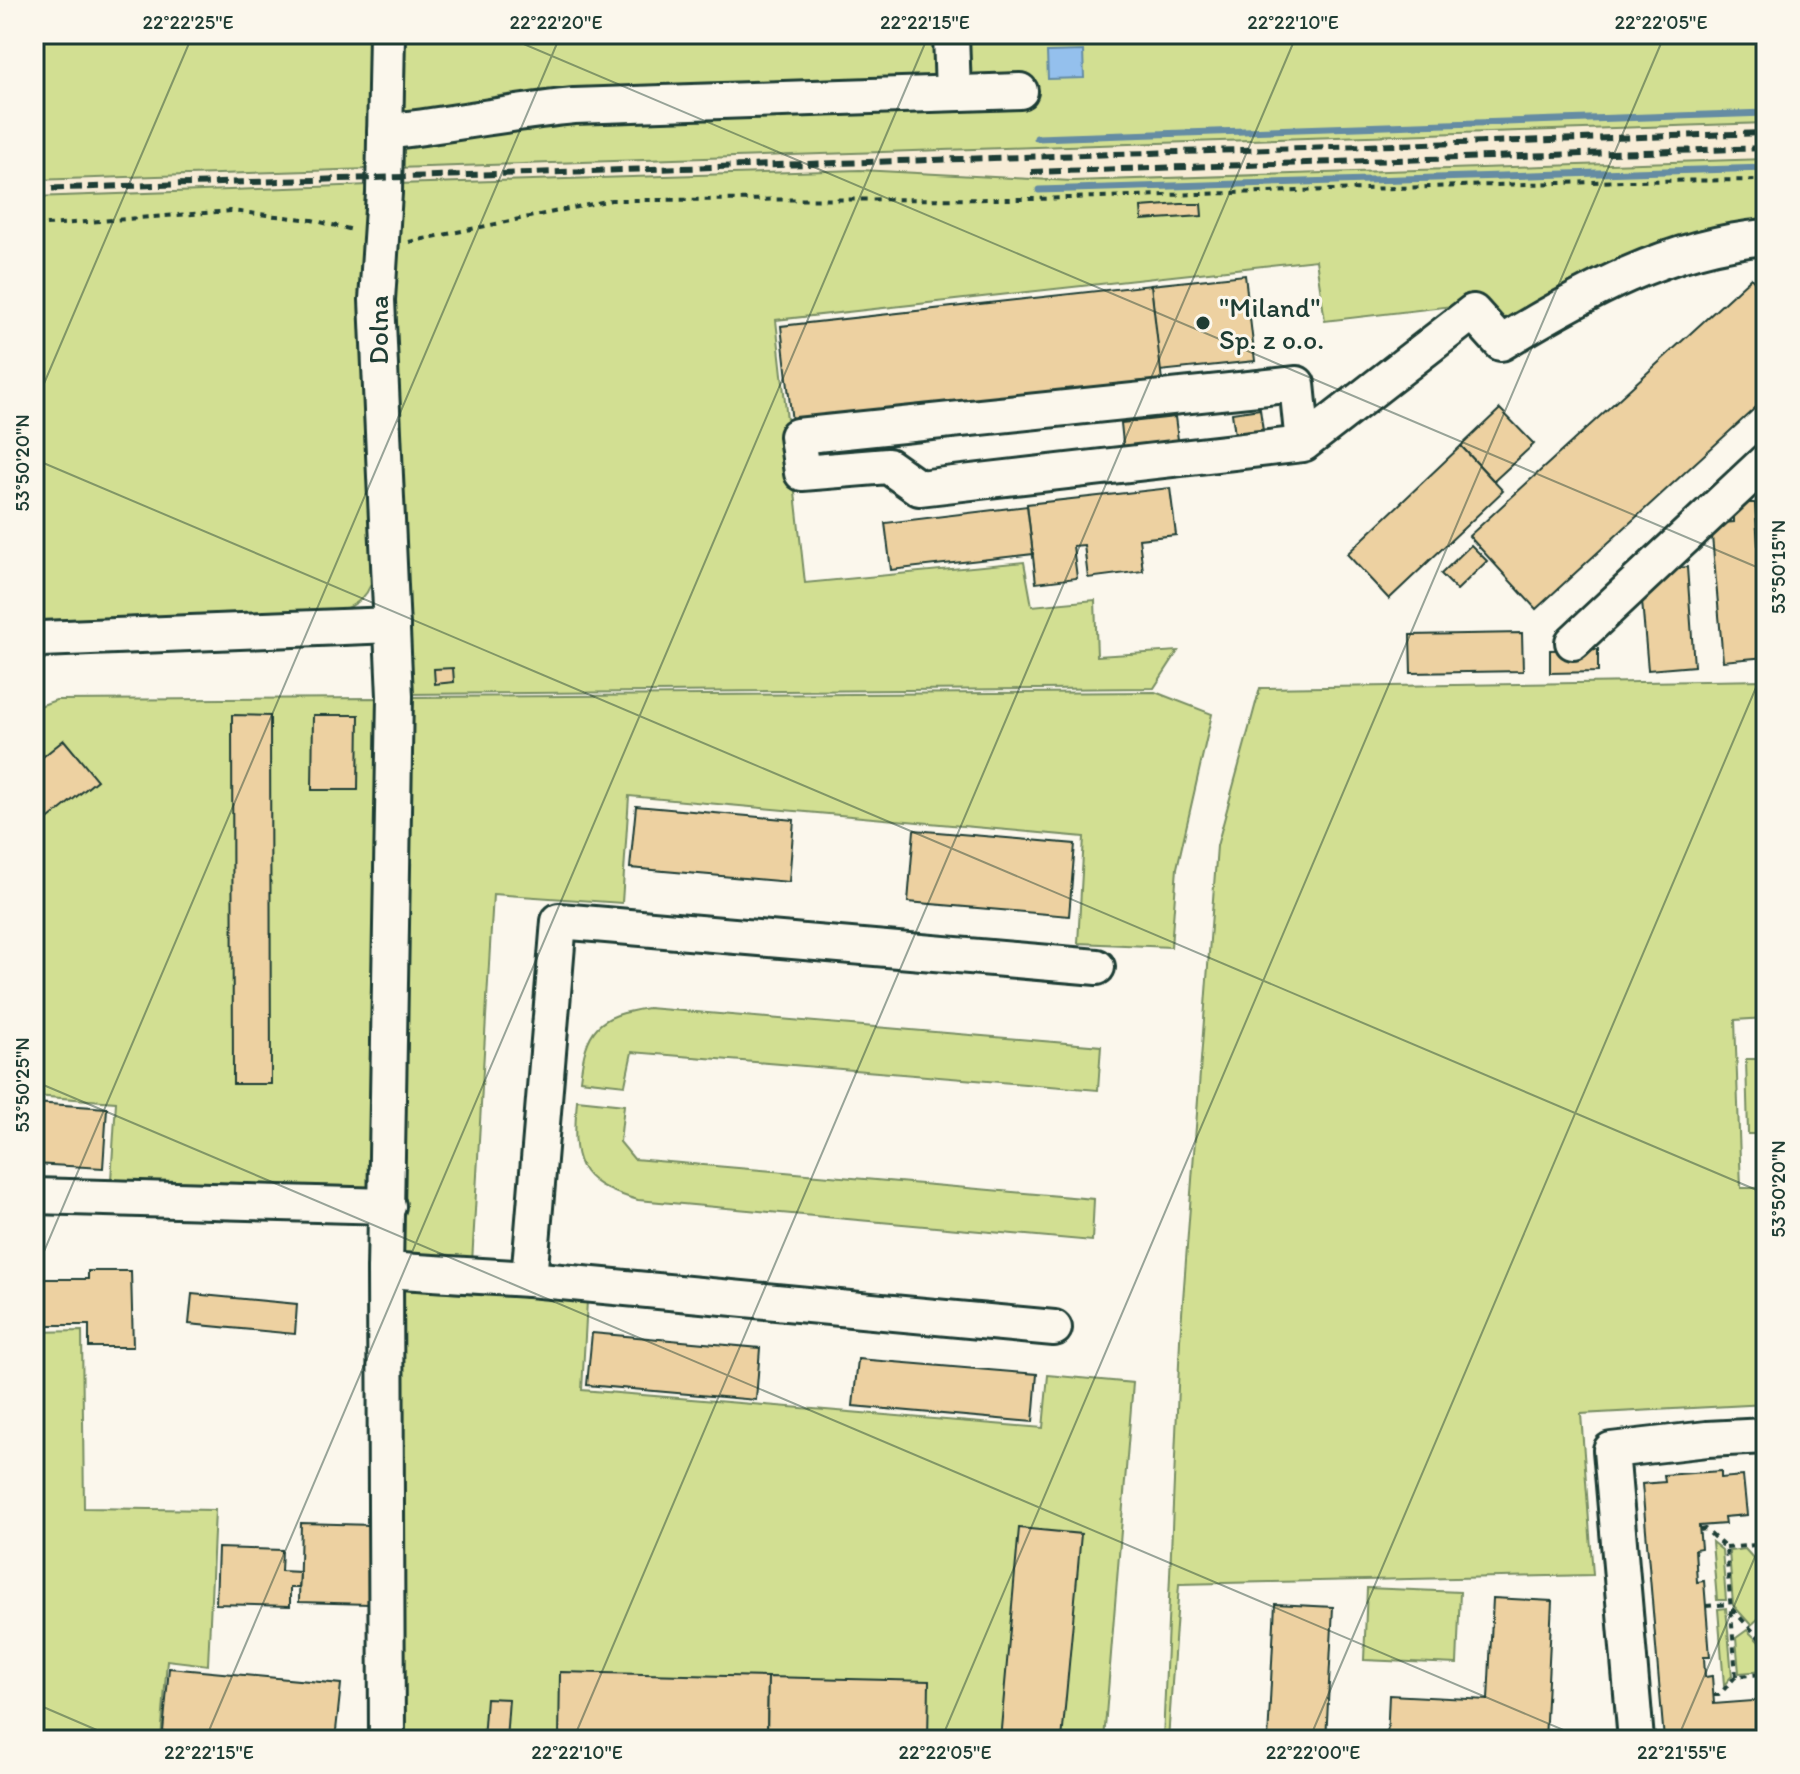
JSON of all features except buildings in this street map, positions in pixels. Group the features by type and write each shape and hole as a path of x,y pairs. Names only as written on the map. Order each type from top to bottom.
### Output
{"street":[{"name":"Dolna","path":"387,34 377,358 395,696 385,1270 387,1740"},
{"path":"951,34 953,93"},
{"path":"385,132 440,126 505,112 574,106 1020,91"},
{"path":"1303,444 1297,384 797,436 802,473 888,466 919,488 1303,444 1473,312 1501,343 1584,293 1638,269 1729,240 1766,237"},
{"path":"1573,642 1766,461"},
{"path":"34,643 41,639 392,625"},
{"path":"529,1279 559,921 1097,967"},
{"path":"34,1196 388,1206"},
{"path":"385,1270 529,1279 1054,1328"},
{"path":"1636,1740 1611,1450 1766,1436"}],"path":[{"path":"34,226 231,211 312,220 409,242 611,200 1035,199 1626,181 1766,180"},
{"path":"1700,1530 1705,1529 1726,1548 1736,1676"},
{"path":"1726,1548 1766,1544"},
{"path":"1706,1606 1731,1606 1766,1645"},
{"path":"1714,1695 1719,1695 1736,1676 1766,1674"}],"shaded area":[{"path":"1766,123 1766,159 1072,181 860,170 397,184 397,168"},
{"path":"371,169 370,185 34,197 34,180"}],"green space":[{"path":"34,34 373,34 371,169 34,180"},
{"path":"400,34 1766,34 1766,123 397,168"},
{"path":"1766,159 1766,220 1731,226 1662,246 1596,274 1501,323 1478,303 1325,321 1316,260 776,320 805,583 1024,562 1032,606 1095,600 1097,656 1178,651 1154,688 407,694 391,370 397,184 860,170 1072,181"},
{"path":"370,185 375,566 366,594 355,604 328,617 36,623 34,197"},
{"path":"1766,680 1766,1018 1735,1020 1741,1188 1766,1188 1766,1404 1581,1414 1593,1575 1179,1584 1168,1740 1163,1740 1180,1340 1217,846 1260,688"},
{"path":"1155,692 1212,714 1177,868 1171,947 1078,943 1084,837 629,796 622,903 493,894 472,1263 400,1256 408,697"},
{"path":"381,698 375,1189 111,1180 116,1102 34,1096 34,708 56,700"},
{"path":"648,1008 1101,1046 1098,1090 632,1052 625,1085 580,1080 586,1048 597,1028 617,1015"},
{"path":"1746,1059 1766,1059 1766,1134 1748,1134"},
{"path":"577,1100 624,1105 620,1142 634,1159 1094,1199 1092,1241 638,1200 601,1185 589,1177 582,1166 575,1139"},
{"path":"400,1290 587,1301 582,1390 1043,1428 1048,1375 1133,1383 1104,1740 398,1740"},
{"path":"82,1331 84,1508 215,1510 208,1665 167,1660 161,1740 34,1740 34,1332"},
{"path":"1712,1542 1722,1550 1726,1600 1717,1600"},
{"path":"1745,1549 1765,1571 1765,1613 1751,1625 1733,1605 1729,1551"},
{"path":"1367,1588 1460,1592 1457,1664 1364,1660"},
{"path":"1726,1608 1732,1676 1724,1685 1718,1609"},
{"path":"1747,1630 1766,1649 1765,1671 1739,1673 1736,1638"}],"water":[{"path":"1083,51 1084,78 1048,79 1047,52"}],"waterway":[{"path":"1037,138 1766,113"},
{"path":"1039,190 1766,168"}],"railway":[{"path":"34,189 1766,133"},
{"path":"1031,172 1766,148"}],"place":[{"name":"\"Miland\" Sp. z o.o.","path":"1203,323"}]}
